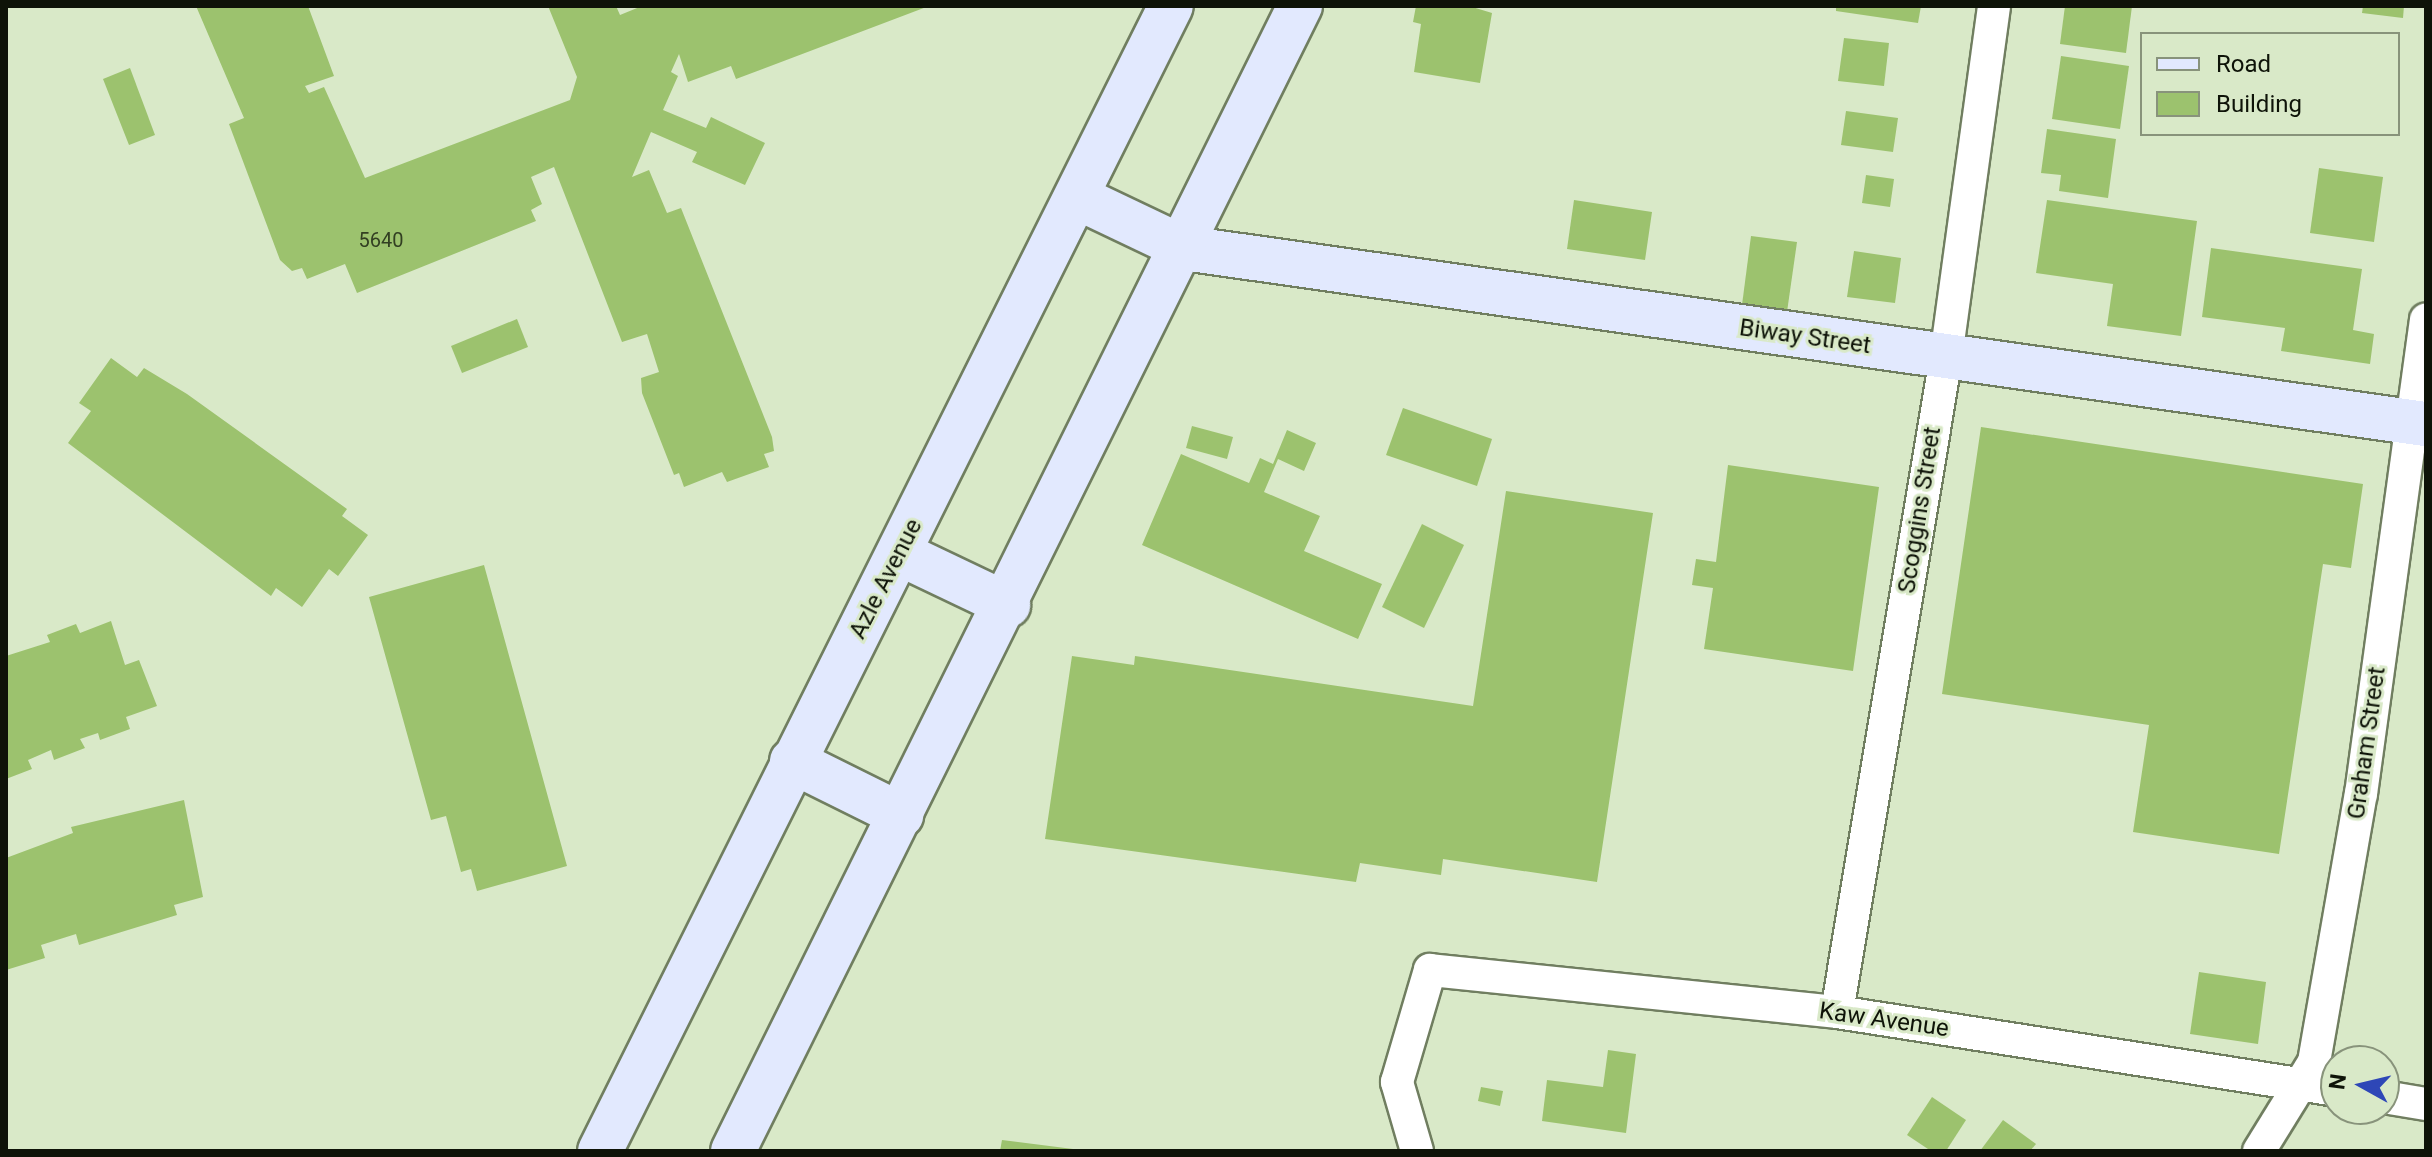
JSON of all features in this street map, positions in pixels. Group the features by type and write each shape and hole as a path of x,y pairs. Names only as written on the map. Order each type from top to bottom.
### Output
{"main road":[{"name":"Azle Avenue","path":"600,1151 792,761 1079,198 1171,6"},
{"path":"733,1151 1008,605 1300,6"},
{"name":"Biway Street","path":"1079,198 1184,248 2419,423"},
{"path":"899,553 1008,605"},
{"path":"792,761 901,815"}],"street":[{"name":"Scoggins Street","path":"1837,1012 1946,357 1994,6"},
{"name":"Graham Street","path":"2259,1151 2314,1062 2361,794 2419,423 2426,319"},
{"name":"Kaw Avenue","path":"1417,1151 1397,1082 1430,970 1837,1012 2320,1088"},
{"path":"2400,1100 2426,1104"}],"building":[{"path":"196,6 308,6 334,76 305,86 309,93 324,87 365,178 570,100 577,77 548,6 616,6 620,15 642,6 929,6 736,79 731,66 688,82 679,54 671,72 678,76 663,110 706,128 711,117 765,143 745,185 692,162 697,152 651,132 632,177 649,170 667,213 681,208 772,437 774,451 764,454 769,467 727,482 722,472 684,487 679,473 674,475 642,393 641,378 659,372 647,334 622,342 554,167 531,177 542,204 531,210 536,221 357,293 345,264 307,279 302,268 292,271 280,260 229,124 244,118"},
{"path":"1416,6 1469,6 1492,13 1480,83 1414,72 1421,24 1413,22"},
{"path":"1836,6 1921,6 1918,23 1836,11"},
{"path":"2065,6 2132,6 2126,53 2060,44"},
{"path":"2363,6 2404,6 2403,18 2362,13"},
{"path":"1844,38 1889,43 1884,86 1838,81"},
{"path":"2061,56 2129,66 2120,129 2052,119"},
{"path":"130,68 155,135 129,145 103,79"},
{"path":"1846,111 1898,118 1893,152 1841,145"},
{"path":"2047,129 2116,139 2108,198 2059,191 2061,175 2041,173"},
{"path":"2319,168 2383,177 2374,242 2310,233"},
{"path":"1866,175 1894,179 1890,207 1862,203"},
{"path":"1574,200 1652,212 1645,260 1567,249"},
{"path":"2047,200 2197,221 2181,336 2107,326 2113,284 2036,273"},
{"path":"1751,236 1797,242 1787,312 1742,305"},
{"path":"2211,248 2362,269 2353,330 2374,334 2370,364 2281,351 2285,328 2202,317"},
{"path":"1854,251 1901,258 1895,303 1847,297"},
{"path":"517,319 528,347 462,373 451,346"},
{"path":"111,358 137,377 144,368 187,394 347,509 342,516 368,535 338,576 329,569 302,607 276,588 271,596 68,443 91,411 79,403"},
{"path":"1403,408 1492,439 1477,486 1386,455"},
{"path":"1192,426 1233,437 1227,459 1186,448"},
{"path":"1981,427 2363,484 2351,568 2323,564 2279,854 2133,832 2149,725 1942,694"},
{"path":"1287,430 1316,443 1304,471 1278,459 1264,492 1320,516 1304,551 1382,584 1358,639 1142,545 1181,454 1249,483 1260,458 1273,464"},
{"path":"1728,465 1879,487 1853,671 1704,649 1713,588 1692,585 1696,559 1716,562"},
{"path":"1506,491 1653,513 1597,882 1443,859 1441,875 1360,863 1356,882 1045,839 1072,656 1134,665 1135,656 1473,706"},
{"path":"1422,524 1464,545 1424,628 1382,607"},
{"path":"484,565 567,866 477,891 471,869 461,872 446,816 431,820 369,597"},
{"path":"111,621 125,665 139,660 157,706 126,717 130,729 100,740 98,733 80,739 85,748 54,760 51,750 28,760 32,769 6,779 6,656 50,642 47,635 76,624 80,633"},
{"path":"184,800 203,897 174,905 177,915 79,945 76,934 41,945 45,958 6,970 6,858 73,833 71,827"},
{"path":"2199,972 2266,982 2258,1044 2190,1034"},
{"path":"1608,1050 1636,1054 1626,1133 1542,1121 1547,1080 1603,1087"},
{"path":"1481,1087 1503,1091 1500,1106 1478,1101"},
{"path":"1932,1097 1966,1120 1946,1151 1931,1151 1907,1135"},
{"path":"2003,1120 2036,1144 2030,1151 1980,1151"},
{"path":"1002,1140 1073,1149 1000,1151"}]}
